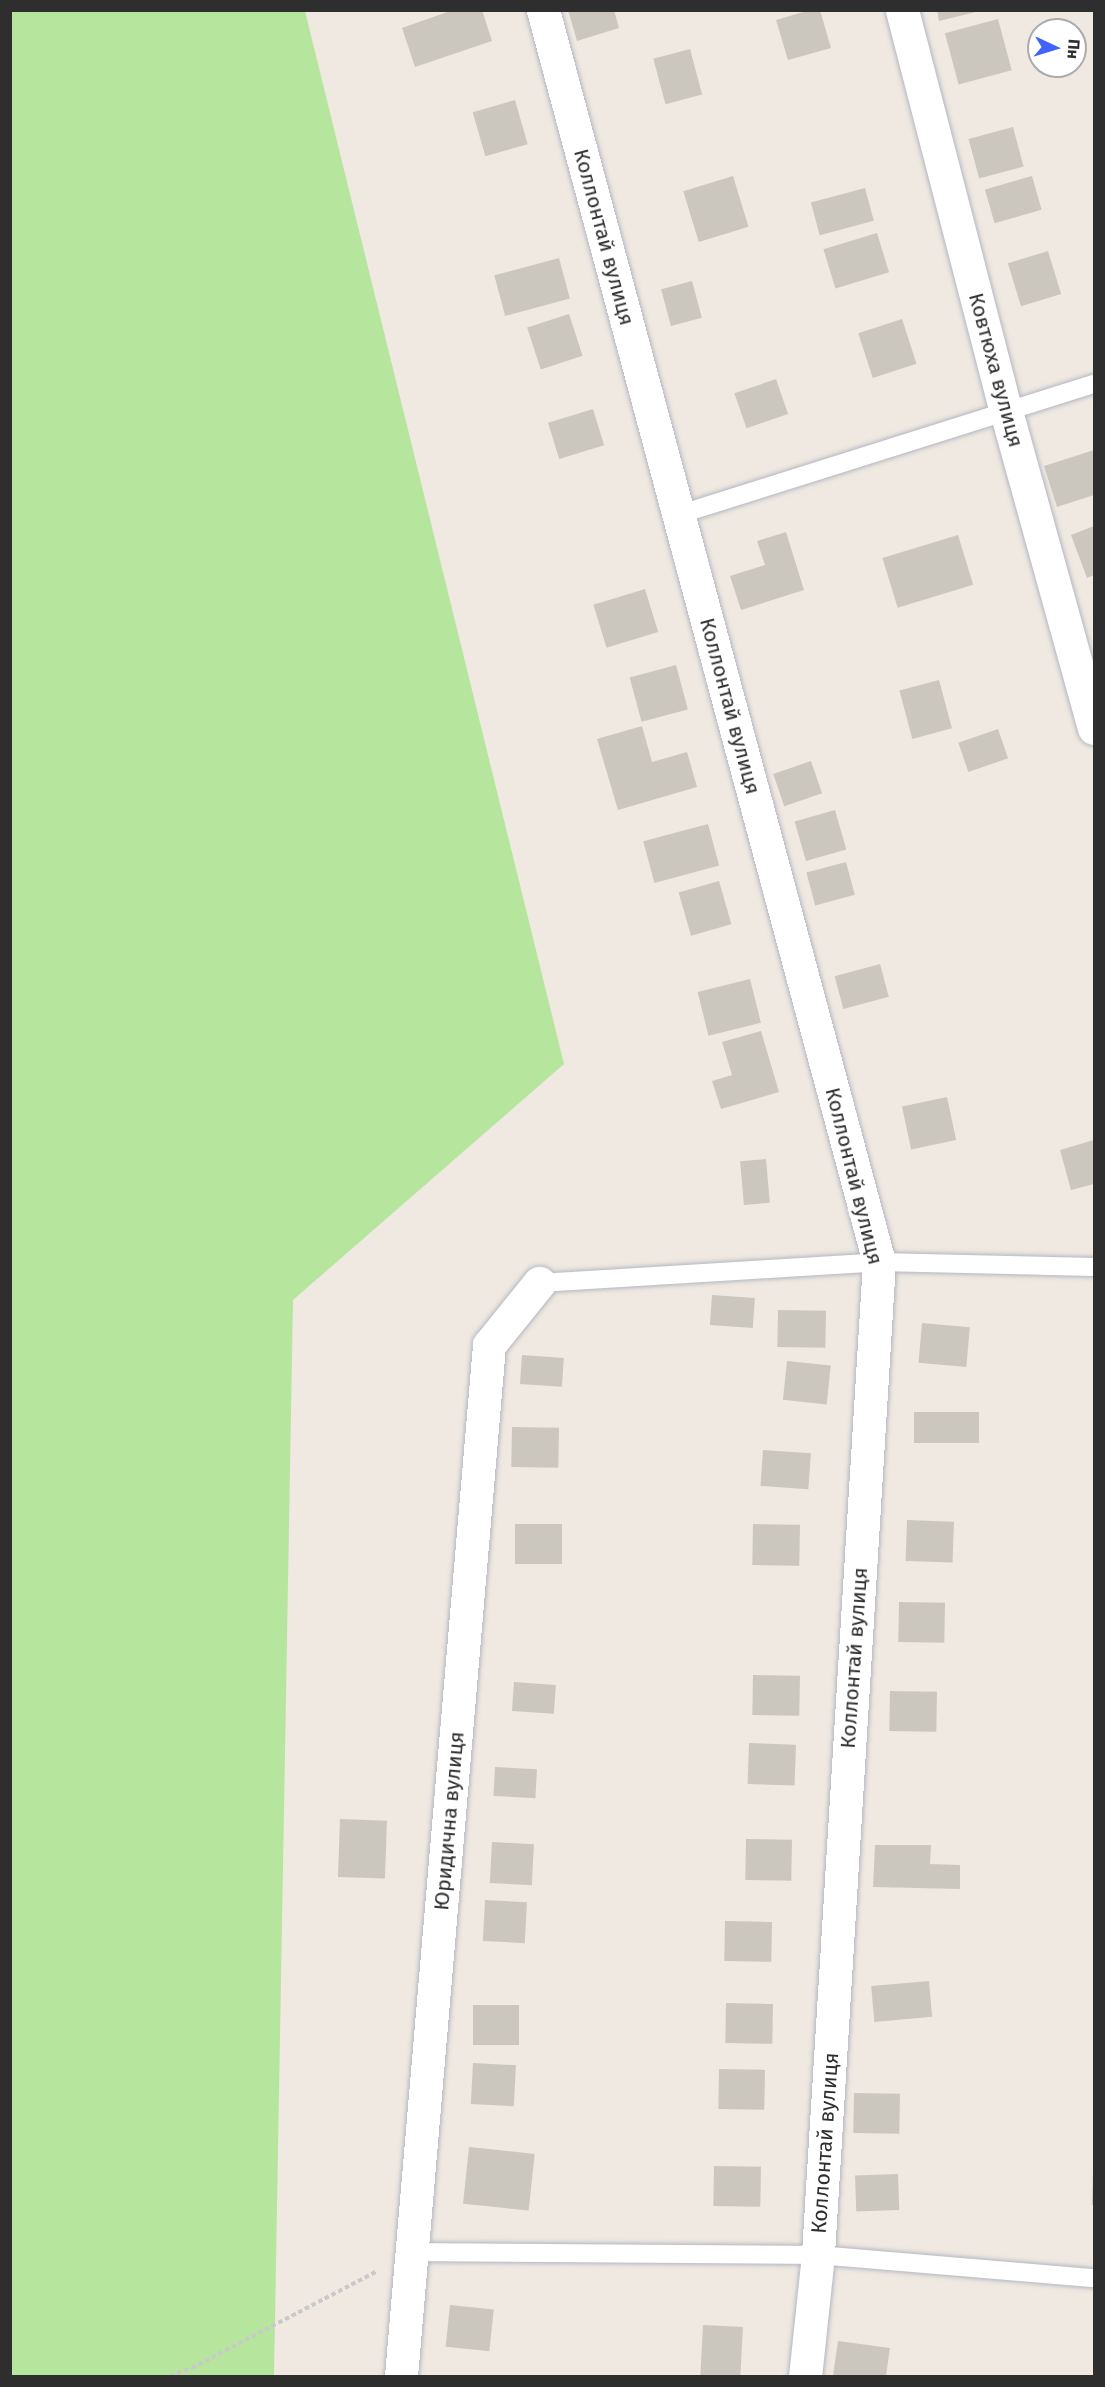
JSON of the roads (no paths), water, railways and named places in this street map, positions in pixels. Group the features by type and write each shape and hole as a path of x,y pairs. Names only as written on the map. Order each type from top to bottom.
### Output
{"street":[{"name":"Коллонтай вулиця","path":"543,10 879,1262 818,2255 805,2376"},
{"name":"Ковтюха вулиця","path":"902,10 1006,411 1095,728"},
{"name":"Юридична вулиця","path":"401,2376 489,1345 539,1283"}],"lane":[{"path":"678,515 1095,384"},
{"path":"539,1283 879,1262 1095,1268"},
{"path":"413,2252 818,2255 1095,2278"}]}
